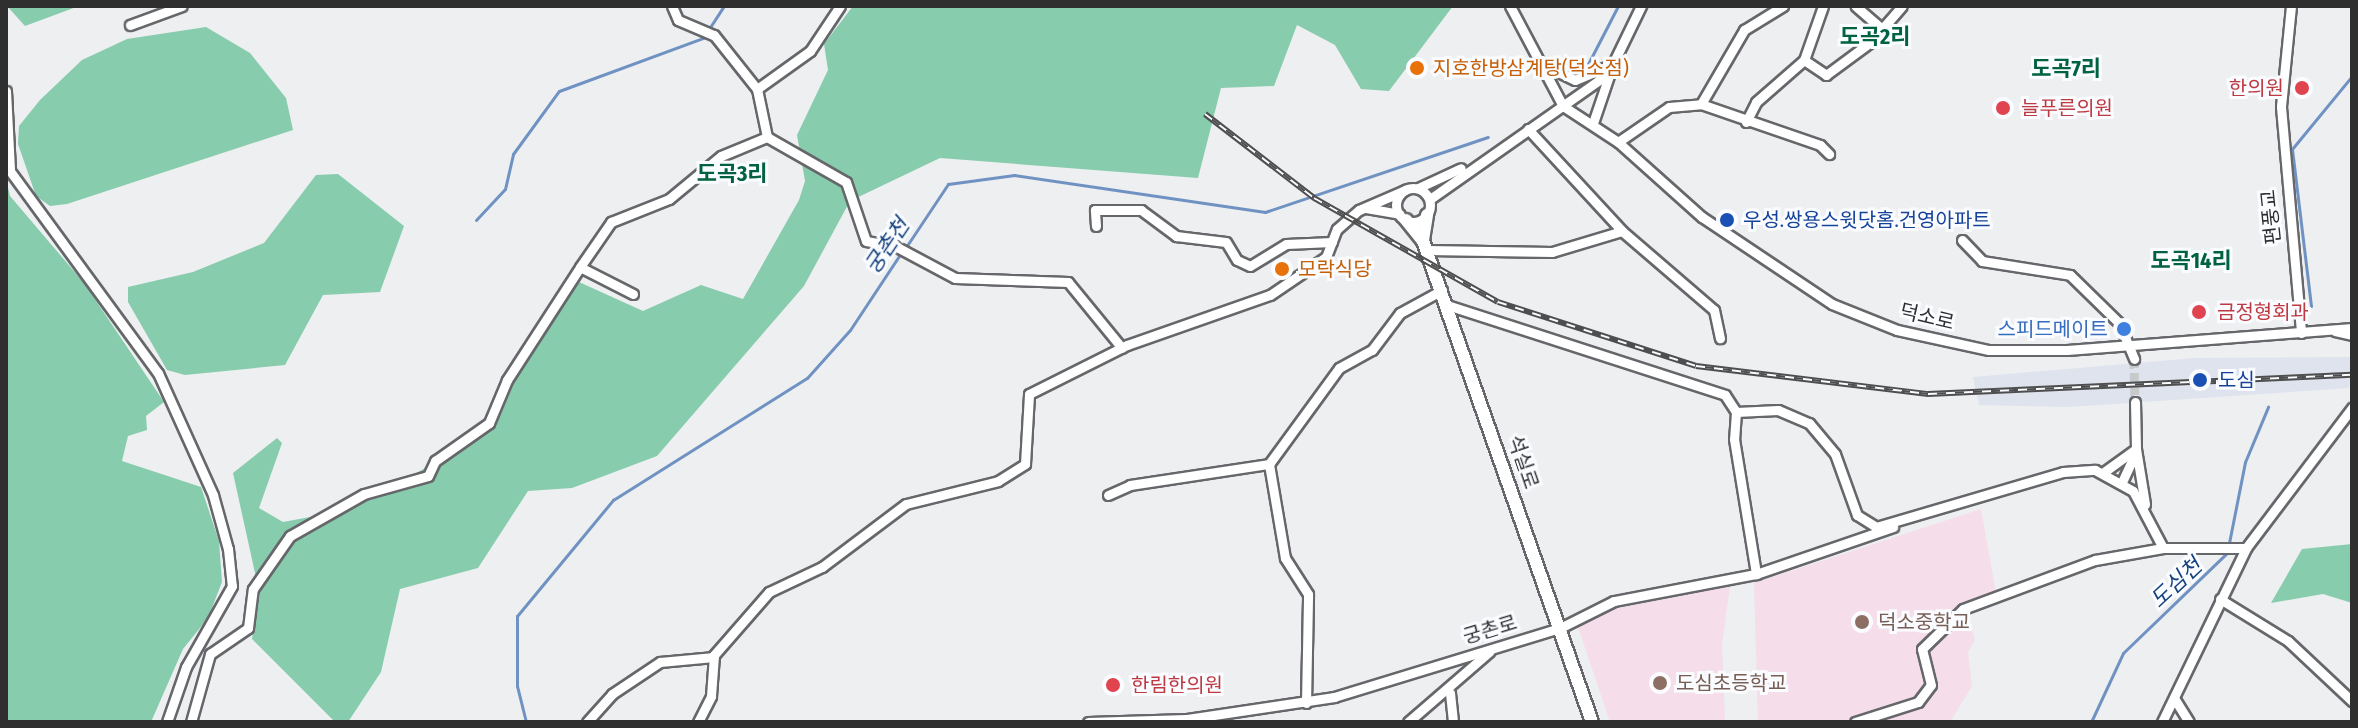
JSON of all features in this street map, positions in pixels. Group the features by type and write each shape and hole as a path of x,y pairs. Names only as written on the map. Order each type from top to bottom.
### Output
{"street":[{"path":"130,25 182,6"},
{"path":"672,6 678,20 714,35 757,89 767,137 846,182 860,236 898,248 955,278 1068,282 1122,348"},
{"path":"757,89 810,51 840,6"},
{"path":"1510,6 1563,106"},
{"path":"1593,123 1613,64 1641,6"},
{"path":"1701,104 1744,30 1783,6"},
{"path":"1746,122 1756,102 1804,60 1823,6"},
{"path":"1856,6 1882,29"},
{"path":"1804,60 1826,75 1882,29 1902,6"},
{"name":"편풍교","path":"2291,6 2282,114 2301,333"},
{"path":"1538,59 1575,80 1613,64"},
{"path":"1418,188 1430,199 1472,164 1563,106 1613,64"},
{"path":"6,91 10,171 158,373 213,495 228,549 232,586 224,608 186,667 167,722"},
{"path":"1618,142 1669,107 1701,104 1820,145 1829,154"},
{"name":"덕소로","path":"1563,106 1618,142 1702,217 1832,304 1897,330 1989,350 2134,347 2352,328"},
{"path":"1528,129 1622,231 1714,310 1720,338"},
{"path":"191,722 210,654 248,628 253,589 290,536 364,494 428,476 435,461 489,423 507,380 611,222 669,199 721,156 767,137"},
{"path":"698,722 711,696 714,657 769,592 822,567 891,511 1013,475 1026,456 1029,394 1122,348 1270,295 1326,257 1332,242 1359,210 1472,164"},
{"path":"1405,190 1402,217 1425,245 1552,252 1622,231"},
{"name":"석실로","path":"1430,199 1425,245 1592,722"},
{"path":"1096,226 1095,210 1141,210 1176,236 1226,242 1237,260 1250,266 1286,244 1332,242"},
{"path":"1359,210 1402,217 1427,215"},
{"path":"1962,240 1982,261 2070,275 2134,347 2134,359"},
{"path":"580,267 633,294"},
{"path":"1108,495 1130,485 1269,464 1339,368 1372,350 1400,313 1442,290"},
{"path":"1447,305 1725,395 1736,412 1734,439 1756,574"},
{"path":"2332,330 2352,335"},
{"path":"2135,402 2136,449 2146,508 2163,548"},
{"path":"2162,722 2246,548 2352,408"},
{"path":"1736,412 1778,410 1809,423 1835,454 1857,515 1893,527"},
{"path":"2136,449 2104,472 2122,482 2146,508"},
{"path":"2122,482 2136,449"},
{"path":"1269,464 1285,558 1308,594 1306,703"},
{"name":"궁촌로","path":"1088,722 1306,703 1560,628 1614,601 1756,574 2063,472 2104,472"},
{"path":"1855,722 1918,702 1931,685 1922,649 1963,609 2095,560 2163,548 2246,548"},
{"path":"2220,599 2288,641 2352,701"},
{"path":"1408,722 1450,693 1492,649"},
{"path":"587,722 612,694 660,662 714,657"},
{"path":"1450,693 1453,722"},
{"path":"2174,698 2189,722"}],"shaded area":[{"path":"2352,357 2349,388 2069,407 1979,405 1973,377 2195,358"},
{"name":"덕소중학교","path":"1981,509 1996,593 1964,604 1975,640 1968,652 1972,686 1950,722 1758,722 1754,583"},
{"name":"도심초등학교","path":"1730,586 1722,644 1725,722 1610,722 1578,627 1615,609"}],"green space":[{"path":"7,6 79,6 25,26"},
{"path":"853,6 1453,6 1389,91 1361,89 1335,45 1297,25 1274,86 1221,88 1198,178 940,158 850,201 804,286 657,456 572,488 528,491 478,568 400,589 381,672 348,722 335,722 252,639 259,591 233,473 277,438 282,443 259,508 283,522 348,510 475,441 501,414 537,327 579,282 643,311 701,285 743,299 799,200 805,181 797,135 828,70 824,44"},
{"path":"206,27 250,53 286,98 293,130 67,204 50,206 36,196 18,144 19,126 40,100 82,60 127,39"},
{"path":"338,174 404,226 380,292 323,295 285,365 185,375 167,370 128,302 128,287 193,272 264,243 316,175"},
{"path":"6,179 10,196 84,283 164,402 146,416 147,430 128,436 122,461 201,487 219,541 222,582 208,618 183,649 151,722 6,722"},
{"path":"2352,544 2352,603 2323,594 2271,603 2302,549"}],"waterway":[{"path":"476,220 505,189 513,154 559,91 703,38 724,6"},
{"name":"궁촌천","path":"1588,64 1618,6"},
{"name":"도심천","path":"2311,306 2292,149 2352,76"},
{"name":"궁촌천","path":"906,247 948,184 1014,175 1265,212 1488,137"},
{"name":"궁촌천","path":"526,722 517,686 517,616 613,500 807,378 850,330 901,253"},
{"name":"도심천","path":"2091,722 2123,653 2227,553 2245,462 2268,407"}],"tunnel":[{"path":"2134,359 2135,402"}],"railway":[{"path":"1205,114 1314,198 1498,302 1696,366 1928,394 2352,375"}],"place":[{"name":"지호한방삼계탕(덕소점)","path":"1417,68"},
{"name":"한의원","path":"2302,88"},
{"name":"늘푸른의원","path":"2003,108"},
{"name":"우성.쌍용스윗닷홈.건영아파트","path":"1727,220"},
{"name":"모락식당","path":"1282,269"},
{"name":"금정형회과","path":"2199,312"},
{"name":"스피드메이트","path":"2124,329"},
{"name":"도심","path":"2200,380"},
{"name":"덕소중학교","path":"1862,622"},
{"name":"도심초등학교","path":"1660,683"},
{"name":"한림한의원","path":"1113,685"}],"district":[{"name":"도곡2리","path":"1875,37"},
{"name":"도곡7리","path":"2066,69"},
{"name":"도곡3리","path":"732,174"},
{"name":"도곡14리","path":"2191,261"}]}
